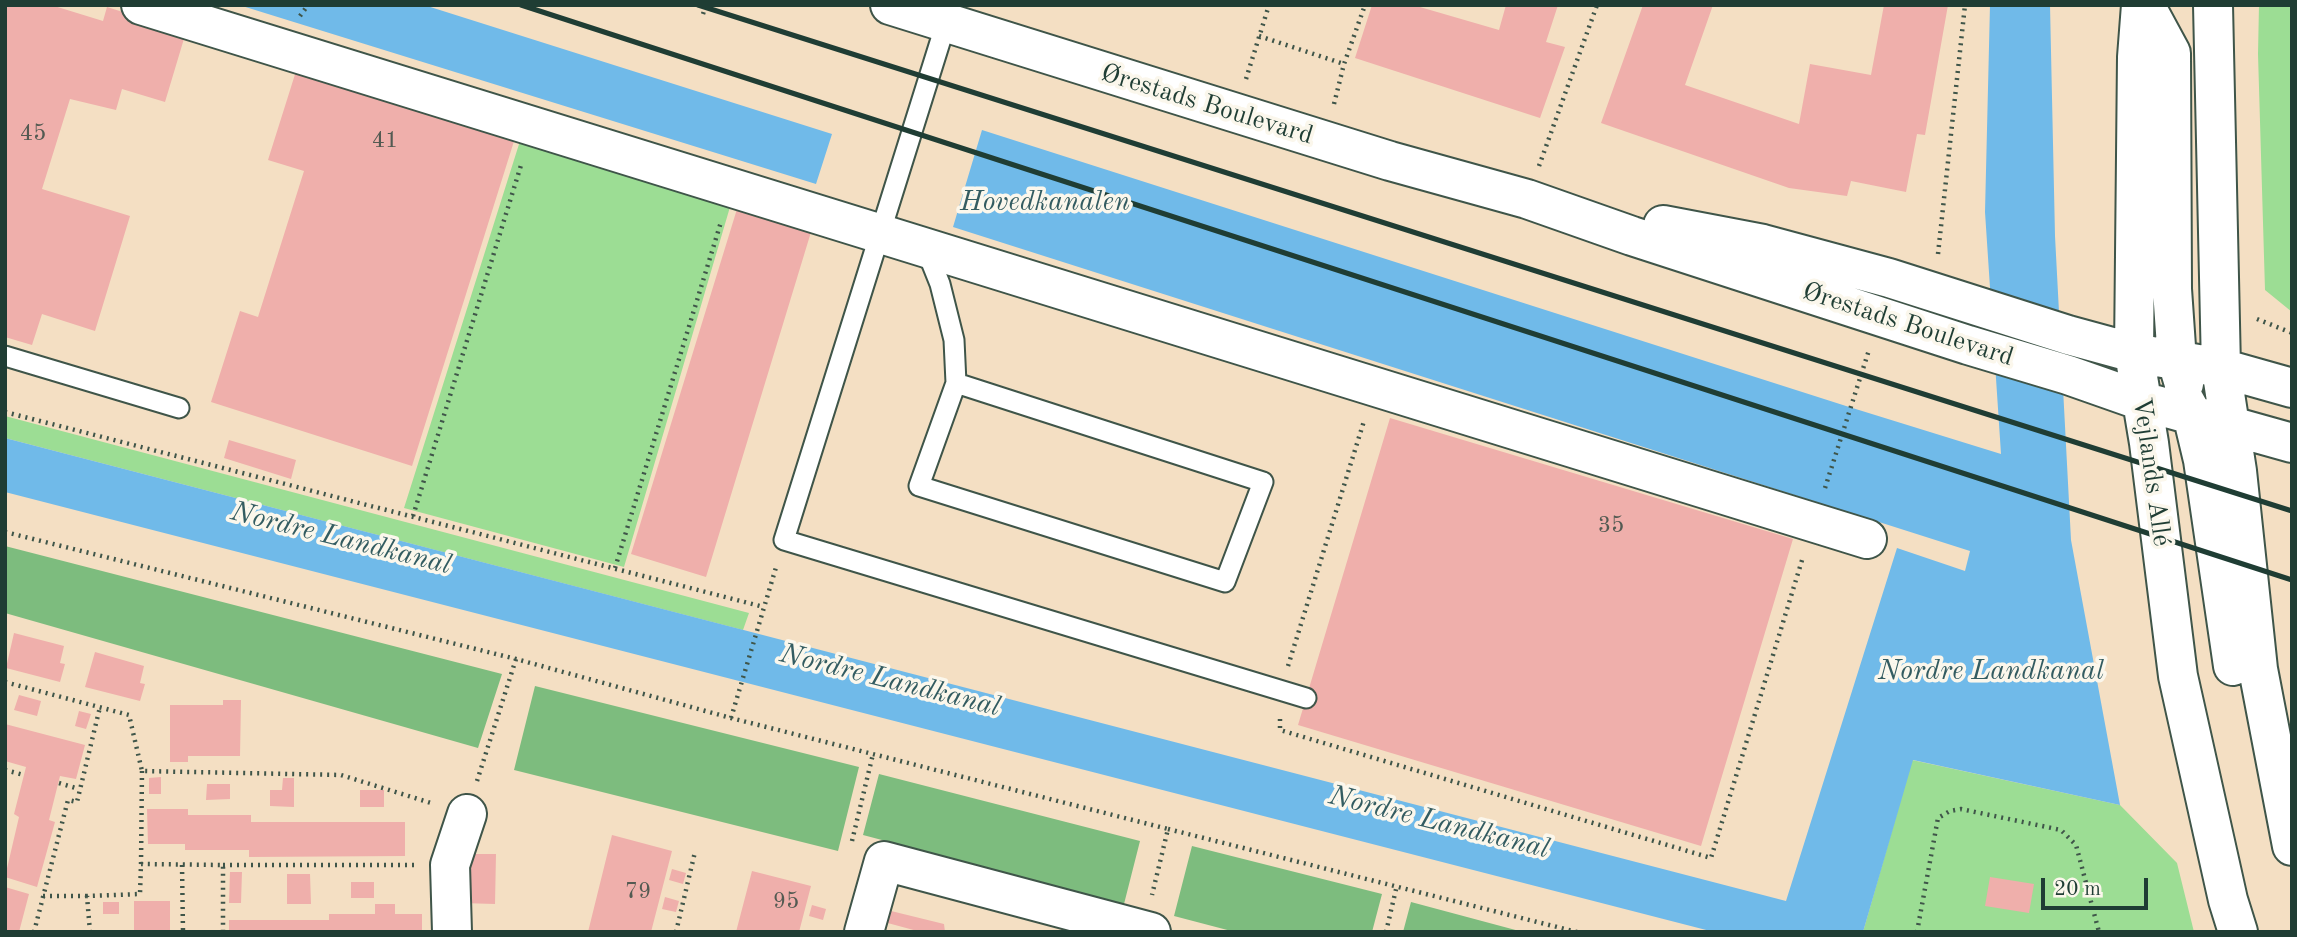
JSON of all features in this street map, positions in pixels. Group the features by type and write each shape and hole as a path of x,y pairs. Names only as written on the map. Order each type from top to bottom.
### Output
{"street":[{"path":"141,5 1375,386 1818,508 1867,539"},
{"name":"Ørestads Boulevard","path":"890,5 1390,161 1527,198 1763,244 1889,278 2068,335 2134,353 2221,368 2292,388"},
{"path":"2143,5 2171,53 2172,289 2177,361 2184,383 2197,404 2229,424"},
{"name":"Vejlands Allé","path":"2143,5 2137,57 2134,353 2178,676 2228,900 2238,932"},
{"path":"2213,5 2221,368 2237,471 2258,669 2292,846"},
{"name":"Ørestads Boulevard","path":"1527,198 1644,240 2142,401 2292,443"},
{"path":"2134,353 2162,372 2178,391 2192,415 2203,460 2232,665 2262,692"},
{"path":"452,932 450,865 467,814"},
{"path":"864,932 884,861 1147,931"}],"lane":[{"path":"946,23 784,540 1307,698"},
{"path":"926,248 940,284 954,340 956,383 919,486 1225,582 1263,482 956,383"},
{"path":"5,356 179,408"}],"path":[{"path":"703,14 706,5"},
{"path":"1236,113 1269,5"},
{"path":"1338,87 1343,64 1364,5"},
{"path":"1527,198 1597,5"},
{"path":"1948,298 1965,5"},
{"path":"1259,36 1343,64"},
{"path":"413,516 533,126"},
{"path":"615,568 732,188"},
{"path":"1375,386 1280,691 1280,730 1711,858 1818,508 1854,402 1878,316"},
{"path":"5,412 615,568 763,610"},
{"path":"5,532 516,659 731,718 1577,932"},
{"path":"731,718 784,540"},
{"path":"142,771 341,775 467,814 516,659"},
{"path":"5,682 129,715 142,771 140,894 43,896"},
{"path":"34,932 68,800 76,802 100,707"},
{"path":"854,834 873,754"},
{"path":"5,770 24,775"},
{"path":"58,783 79,789"},
{"path":"1917,932 1938,818 1950,811 1961,809 2061,830 2076,845 2099,932"},
{"path":"1147,931 1168,829"},
{"path":"676,932 695,852"},
{"path":"141,864 450,865"},
{"path":"182,865 183,932"},
{"path":"223,865 223,932"},
{"path":"1386,932 1397,885"},
{"path":"87,896 90,932"}],"green space":[{"path":"2259,5 2292,5 2292,312 2265,290"},
{"path":"520,141 730,207 624,567 404,508"},
{"path":"5,416 749,613 743,630 5,438"},
{"path":"5,546 502,674 478,748 5,613"},
{"path":"535,686 859,767 838,851 514,770"},
{"path":"1912,760 2120,805 2177,863 2194,932 1863,932"},
{"path":"879,774 1140,841 1124,904 863,835"},
{"path":"1192,846 1382,894 1372,932 1235,932 1174,916"},
{"path":"1411,902 1523,932 1403,932"}],"water":[{"path":"239,5 424,5 832,134 816,184"},
{"name":"Nordre Landkanal","path":"1990,5 2050,5 2055,236 2071,540 2120,805 1913,760 1863,932 1714,932 5,492 5,438 1786,901 1897,548 1965,571 1970,551 953,227 982,130 2001,454 1985,212"}],"building":[{"path":"5,5 51,5 103,21 107,7 186,32 165,102 122,89 116,110 70,99 42,189 130,216 95,331 42,314 32,345 5,337"},
{"path":"1372,5 1413,5 1499,30 1506,5 1558,5 1546,42 1565,47 1540,118 1355,58"},
{"path":"1643,5 1713,5 1685,85 1799,124 1810,64 1871,75 1884,5 1948,5 1925,135 1917,134 1906,192 1851,181 1847,196 1789,188 1601,123"},
{"path":"297,68 515,138 412,466 211,402 240,311 258,317 304,171 268,160"},
{"path":"737,209 811,232 706,577 631,554"},
{"path":"1390,418 1793,539 1701,846 1298,725"},
{"path":"229,440 296,460 291,479 224,458"},
{"path":"14,633 64,646 60,663 65,664 60,682 6,668"},
{"path":"95,652 144,666 140,683 145,684 140,701 85,687"},
{"path":"19,695 41,701 37,716 14,710"},
{"path":"223,700 241,700 240,756 188,756 188,762 170,762 170,705 223,705"},
{"path":"79,711 91,714 86,729 75,726"},
{"path":"5,724 85,745 76,779 60,776 49,820 55,822 37,887 5,877 19,817 14,814 26,767 5,761"},
{"path":"161,777 161,794 149,794 149,778"},
{"path":"283,778 294,778 294,807 270,806 270,790 282,790"},
{"path":"207,784 230,784 230,799 206,800"},
{"path":"360,790 384,790 384,807 360,807"},
{"path":"147,809 188,809 188,815 251,815 251,822 405,822 405,856 249,857 249,850 185,850 185,844 148,844"},
{"path":"612,835 672,851 651,932 588,932"},
{"path":"462,854 496,854 495,904 461,903"},
{"path":"672,869 686,873 683,884 669,880"},
{"path":"752,871 811,886 799,932 736,932"},
{"path":"230,872 242,872 241,903 229,903"},
{"path":"287,874 310,874 311,904 287,904"},
{"path":"1990,877 2034,884 2029,913 1985,906"},
{"path":"351,882 374,882 374,898 351,898"},
{"path":"5,887 29,894 19,932 5,932"},
{"path":"665,897 679,901 676,912 662,909"},
{"path":"134,901 170,901 170,932 134,932"},
{"path":"103,902 119,902 119,914 103,914"},
{"path":"375,904 395,904 395,914 422,914 422,932 229,932 229,920 329,920 329,914 375,914"},
{"path":"812,905 826,909 823,920 809,916"},
{"path":"887,910 944,924 945,932 921,932 884,922"}],"railway":[{"path":"521,5 2292,580"},
{"path":"698,5 2292,511"}],"water label":[{"name":"Hovedkanalen","path":"1045,203"}]}
